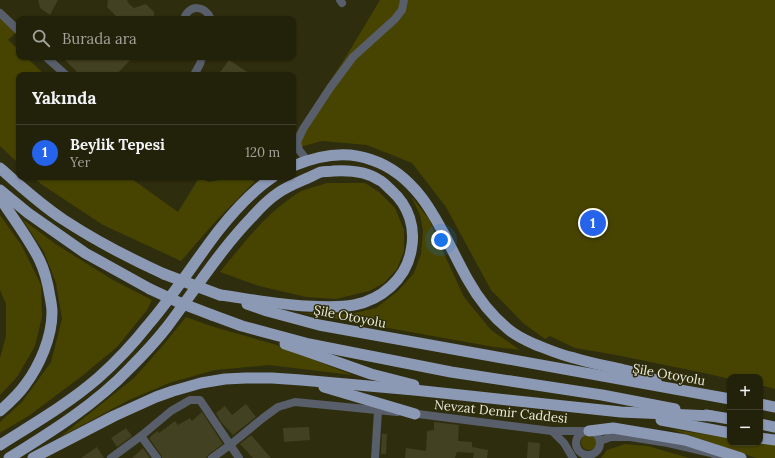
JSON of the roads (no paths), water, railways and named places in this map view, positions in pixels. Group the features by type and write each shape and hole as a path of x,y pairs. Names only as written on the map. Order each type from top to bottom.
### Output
{"highway":[{"path":"296,165 307,160 329,155 343,154 363,156 381,163 397,172 414,188 430,209 468,280 483,303 495,318 509,330 550,351 572,358 626,370 700,394"},
{"name":"Şile Otoyolu","path":"0,168 63,220 115,251 164,274 267,311 319,325 727,398"},
{"path":"9,458 73,416 108,389 129,370 166,328 243,226 277,193 290,185 321,172 346,170 362,172 380,180 395,193 405,207 412,223 413,241 410,256 405,269 399,279 389,288 368,301 340,307 322,307 275,304 220,295"},
{"path":"0,445 42,419 79,393 116,361 150,324 206,247 246,199 269,180"},
{"path":"0,190 28,213 106,266 178,302 300,350 371,374 460,396"},
{"path":"0,198 26,236 40,260 48,283 52,312 49,335 43,355 37,367 25,386 0,411"},
{"path":"242,326 309,344 451,372 602,395 727,418"},
{"path":"33,458 114,416 156,397 178,389 206,382 246,378 301,380 414,390 621,412 712,416"},
{"path":"301,380 415,414"},
{"path":"0,406 13,399"},
{"path":"763,404 775,406"},
{"path":"621,412 727,432"},
{"path":"763,425 775,427"},
{"path":"587,431 613,428 685,440 741,458"},
{"path":"763,438 775,440"}],"street":[{"path":"307,160 299,150 297,142 303,129 330,88 353,57 395,19 402,10 404,0"},
{"path":"186,16 190,10 198,8 203,9 210,16"},
{"path":"0,13 16,28"},
{"path":"49,60 63,72"},
{"path":"196,72 201,60"},
{"path":"111,458 172,411 190,400 200,400 239,458"},
{"name":"Nevzat Demir Caddesi","path":"212,458 278,407 295,402 415,414 552,431 587,431"},
{"path":"375,458 378,411"},
{"path":"552,431 584,455 590,455 597,451 600,440 596,434 587,431 579,436 576,444 584,455"},
{"path":"552,431 564,443 573,458"},
{"path":"141,436 157,458"},
{"path":"600,440 611,437 630,437 711,453 722,458"}],"place":[{"name":"Beylik Tepesi","path":"593,223"}]}
